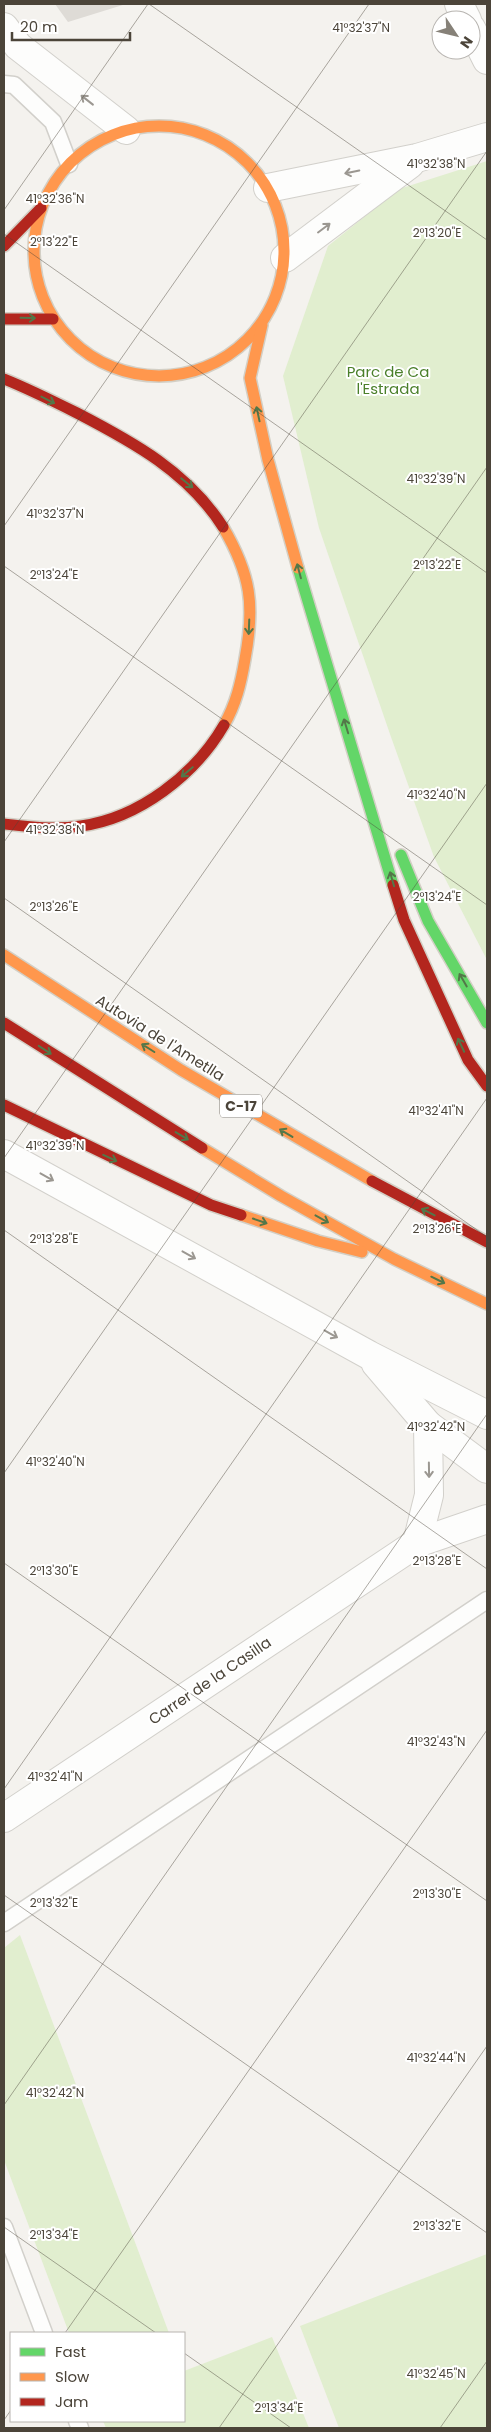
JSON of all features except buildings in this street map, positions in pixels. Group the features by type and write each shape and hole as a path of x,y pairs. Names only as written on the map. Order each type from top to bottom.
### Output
{"main road":[{"path":"262,324 243,345 220,362 194,372 167,377 138,376 112,368 89,356 69,340 53,319 42,298 36,276 33,253 35,230 41,208 53,184 69,164 92,146 126,130 149,126 173,126 196,131 218,140 237,152 255,169 268,188 278,210 284,234 285,258 278,293 262,324 250,378 268,460 300,574 404,920 468,1060 487,1086"},
{"path":"4,246 41,208"},
{"path":"4,319 53,319"},
{"path":"4,379 136,446 193,488 217,517 240,558 250,599 249,642 240,688 221,731 197,763 166,789 130,811 94,824 45,829 4,824"},
{"path":"361,773 389,827"},
{"path":"396,844 428,921 487,1023"},
{"name":"Autovia de l'Ametlla","path":"4,955 118,1030 332,1160 487,1242"},
{"path":"4,1023 167,1127 281,1196 394,1259 487,1304"},
{"path":"4,1105 211,1205 318,1241 394,1259"}],"street":[{"path":"4,27 18,46 126,130"},
{"path":"481,48 487,60"},
{"path":"268,188 417,158 487,137"},
{"path":"285,258 417,158"},
{"path":"4,1154 369,1355 487,1415"},
{"path":"369,1355 428,1425 487,1470"},
{"path":"417,1543 429,1495 428,1425"},
{"name":"Carrer de la Casilla","path":"4,1818 417,1543 487,1519"}],"lane":[{"path":"4,84 14,85 54,122 69,164"},
{"path":"4,1923 487,1600"},
{"path":"4,2227 44,2332"}],"green space":[{"name":"Parc de Ca l'Estrada","path":"487,161 487,960 434,857 391,737 319,528 283,376 328,246 399,189"},
{"path":"20,1935 169,2332 69,2332 4,2160 4,1948"},
{"path":"487,2254 487,2428 339,2428 300,2326"},
{"path":"272,2337 309,2428 106,2428 103,2422 185,2422 185,2371"}],"traffic: fast":[{"path":"298,568 393,885"},
{"path":"401,855 428,921 487,1023"}],"traffic: slow":[{"path":"147,126 171,126 195,131 218,140 248,162 263,181 275,203 282,227 284,251 282,275 275,299 263,321 248,340 229,355 207,367 171,376 147,376 123,371 100,362 79,348 62,331 48,310 39,287 34,263 34,239 39,215 48,192 62,171 79,154 100,140 123,131 147,126"},
{"path":"262,325 250,378 268,460 298,568"},
{"path":"223,527 240,560 250,606 248,640 242,676 238,693 224,725"},
{"path":"4,955 181,1070 372,1181"},
{"path":"202,1148 281,1196 394,1259 487,1304"},
{"path":"241,1215 318,1241 362,1252"}],"traffic: jam":[{"path":"4,246 41,208"},
{"path":"4,319 53,319"},
{"path":"4,379 77,413 139,447 176,474 193,490 223,527"},
{"path":"4,824 62,828 81,826 124,814 144,804 181,777 198,761 224,725"},
{"path":"393,885 404,920 468,1060 487,1086"},
{"path":"4,1023 202,1148"},
{"path":"4,1105 211,1205 241,1215"},
{"path":"372,1181 487,1242"}]}
